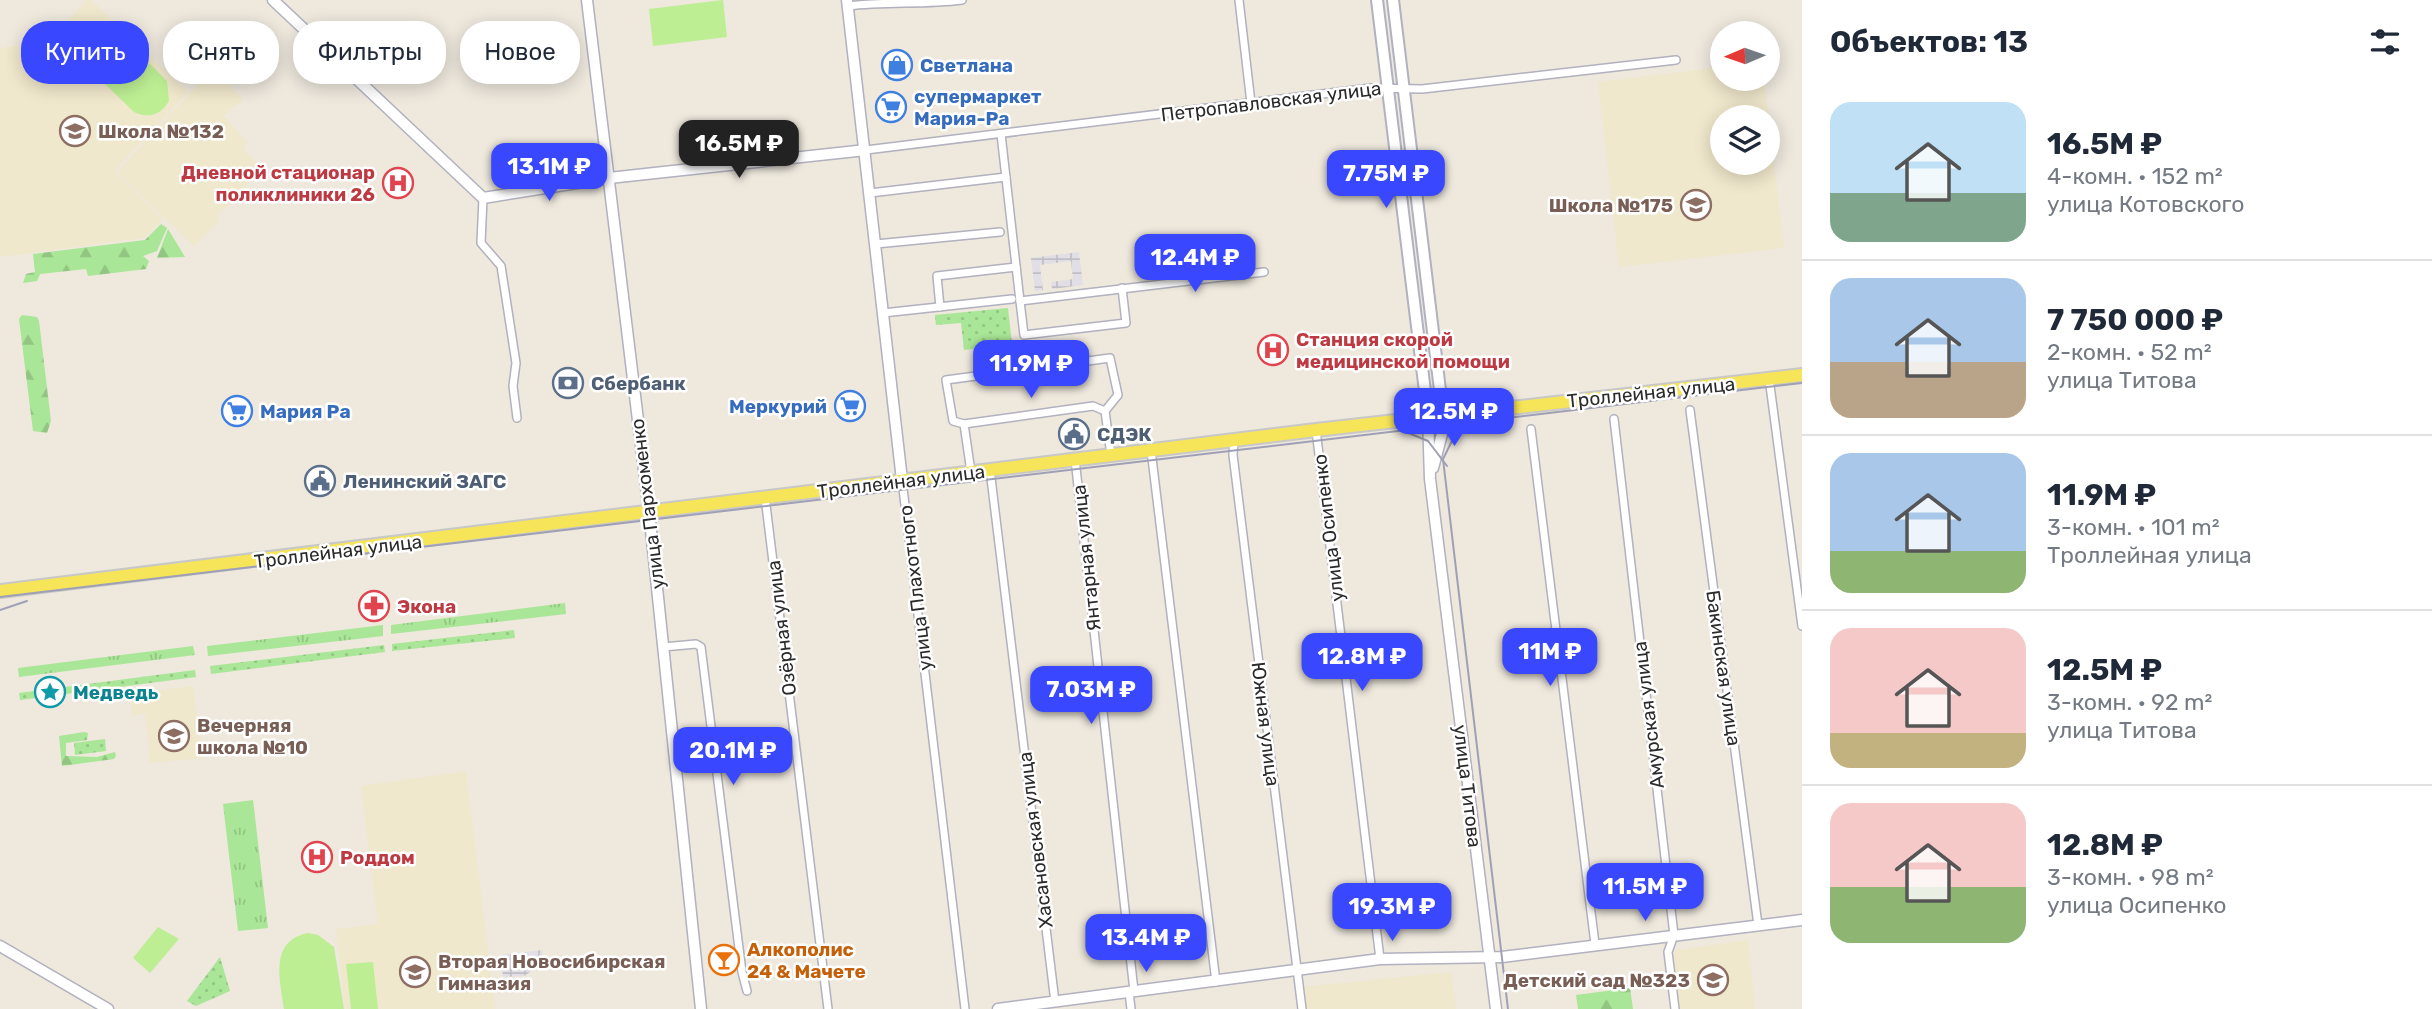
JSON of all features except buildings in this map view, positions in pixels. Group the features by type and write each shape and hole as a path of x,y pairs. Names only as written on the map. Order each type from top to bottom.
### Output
{"main road":[{"name":"улица Титова","path":"1377,0 1428,416"},
{"name":"улица Титова","path":"1393,0 1443,415"},
{"name":"Троллейная улица","path":"0,591 1428,416 1802,375"}],"street":[{"path":"273,0 483,198 481,243 501,266 516,363 513,386 517,418"},
{"name":"улица Пархоменко","path":"587,0 649,512 701,1009"},
{"path":"847,3 891,1 918,6 962,0"},
{"path":"1239,0 1251,103"},
{"name":"улица Плахотного","path":"847,3 965,1009"},
{"name":"Петропавловская улица","path":"866,150 1387,86 1404,91 1676,60"},
{"path":"1001,134 1016,267 1016,300 1024,335 1126,323 1122,288"},
{"path":"483,198 609,178 866,150"},
{"path":"870,194 1006,177"},
{"path":"876,244 1000,232"},
{"path":"940,307 937,276 1016,267"},
{"path":"883,313 1264,272"},
{"path":"1105,411 1093,406 964,424 953,421 946,380 1110,358 1118,395 1105,411 1111,455"},
{"path":"1769,378 1802,626"},
{"name":"Бакинская улица","path":"1690,410 1758,925"},
{"name":"улица Титова","path":"1430,479 1443,430 1443,415"},
{"name":"улица Титова","path":"1428,416 1430,479 1496,1009"},
{"name":"Амурская улица","path":"1614,419 1674,935 1668,952 1675,1009"},
{"path":"964,424 971,472"},
{"path":"1531,429 1595,944"},
{"name":"улица Осипенко","path":"1316,430 1380,959"},
{"name":"Южная улица","path":"1234,440 1233,455 1302,1009"},
{"path":"1151,450 1216,982"},
{"name":"Янтарная улица","path":"1075,459 1131,1009"},
{"name":"Хасановская улица","path":"990,470 1055,1002"},
{"name":"Озёрная улица","path":"765,497 828,1009"},
{"path":"663,647 696,644 701,647 742,972 747,991"},
{"path":"998,1009 1380,959 1490,957 1802,920"},
{"path":"0,946 108,1009"}],"shaded area":[{"name":"Школа №132","path":"87,0 91,0 113,21 68,21"},
{"name":"Школа №132","path":"21,45 21,84 149,84 149,55 163,68 163,84 180,84 188,92 114,171 163,219 144,238 0,257 0,48"},
{"name":"Школа №175","path":"1710,68 1710,91 1765,91 1767,105 1710,105 1710,175 1775,175 1784,248 1619,267 1598,82"},
{"path":"198,84 228,84 243,99 224,116 248,143 243,149 263,169 216,217 220,221 194,246 117,172"},
{"path":"1079,252 1083,285 1052,289 1051,282 1073,279 1071,261 1040,265 1043,290 1035,291 1031,258"},
{"name":"Вечерняя школа №10","path":"193,686 203,758 150,763 145,713 132,715 130,699 151,697 151,691"},
{"path":"466,771 495,1009 345,1009 336,929 378,924 361,786"},
{"name":"Детский сад №323","path":"1748,940 1755,1009 1678,1009 1671,951"},
{"path":"542,950 544,963 524,976 503,977 501,955"},
{"path":"1451,972 1456,1009 1306,1009 1303,987"}],"green space":[{"path":"723,0 727,37 653,46 649,9"},
{"path":"149,63 163,77 163,84 167,84 169,101 158,112 149,115 134,112 105,84 149,84"},
{"path":"161,224 167,228 157,251 143,256 149,261 146,269 88,276 86,269 40,274 37,281 23,283 26,274 35,272 33,254 145,240"},
{"path":"168,229 185,257 157,258"},
{"path":"1008,308 1012,344 964,350 961,323 936,325 935,315"},
{"path":"22,315 37,317 39,321 51,421 47,433 33,431 19,319"},
{"path":"565,603 566,614 391,634 391,625"},
{"path":"383,625 383,636 208,656 207,646"},
{"path":"514,630 515,638 392,651 392,644"},
{"path":"384,645 385,652 211,674 210,666"},
{"path":"193,646 195,655 19,677 18,668"},
{"path":"195,670 196,677 20,700 19,693"},
{"path":"88,733 87,740 66,743 66,756 97,757 115,752 116,756 114,759 62,766 59,736"},
{"path":"105,739 106,751 75,755 74,743"},
{"path":"253,800 268,928 238,931 223,804"},
{"path":"158,927 179,939 150,973 133,958"},
{"path":"308,933 318,935 334,947 344,1009 284,1009 280,974 282,953 287,944 296,937"},
{"path":"220,957 230,991 196,1006 187,1001"},
{"path":"373,962 378,1009 351,1009 346,964"},
{"path":"1630,988 1633,1009 1578,1009 1576,995"}],"tram line":[{"path":"0,597 1802,383"},
{"path":"1473,423 1454,437 1443,459 1508,1009"},
{"path":"1406,432 1428,441 1447,466"},
{"path":"0,610 27,601"}],"place":[{"name":"Светлана","path":"897,65"},
{"name":"супермаркет Мария-Ра","path":"891,107"},
{"name":"Школа №132","path":"75,131"},
{"name":"Дневной стационар поликлиники 26","path":"398,183"},
{"name":"Школа №175","path":"1696,205"},
{"name":"Станция скорой медицинской помощи","path":"1273,350"},
{"name":"Сбербанк","path":"568,383"},
{"name":"Меркурий","path":"850,406"},
{"name":"Мария Ра","path":"237,411"},
{"name":"СДЭК","path":"1074,434"},
{"name":"Ленинский ЗАГС","path":"320,481"},
{"name":"Экона","path":"374,606"},
{"name":"Медведь","path":"50,692"},
{"name":"Вечерняя школа №10","path":"174,736"},
{"name":"Роддом","path":"317,857"},
{"name":"Алкополис 24 & Мачете","path":"724,960"},
{"name":"Вторая Новосибирская Гимназия","path":"415,972"},
{"name":"Детский сад №323","path":"1713,980"}]}
